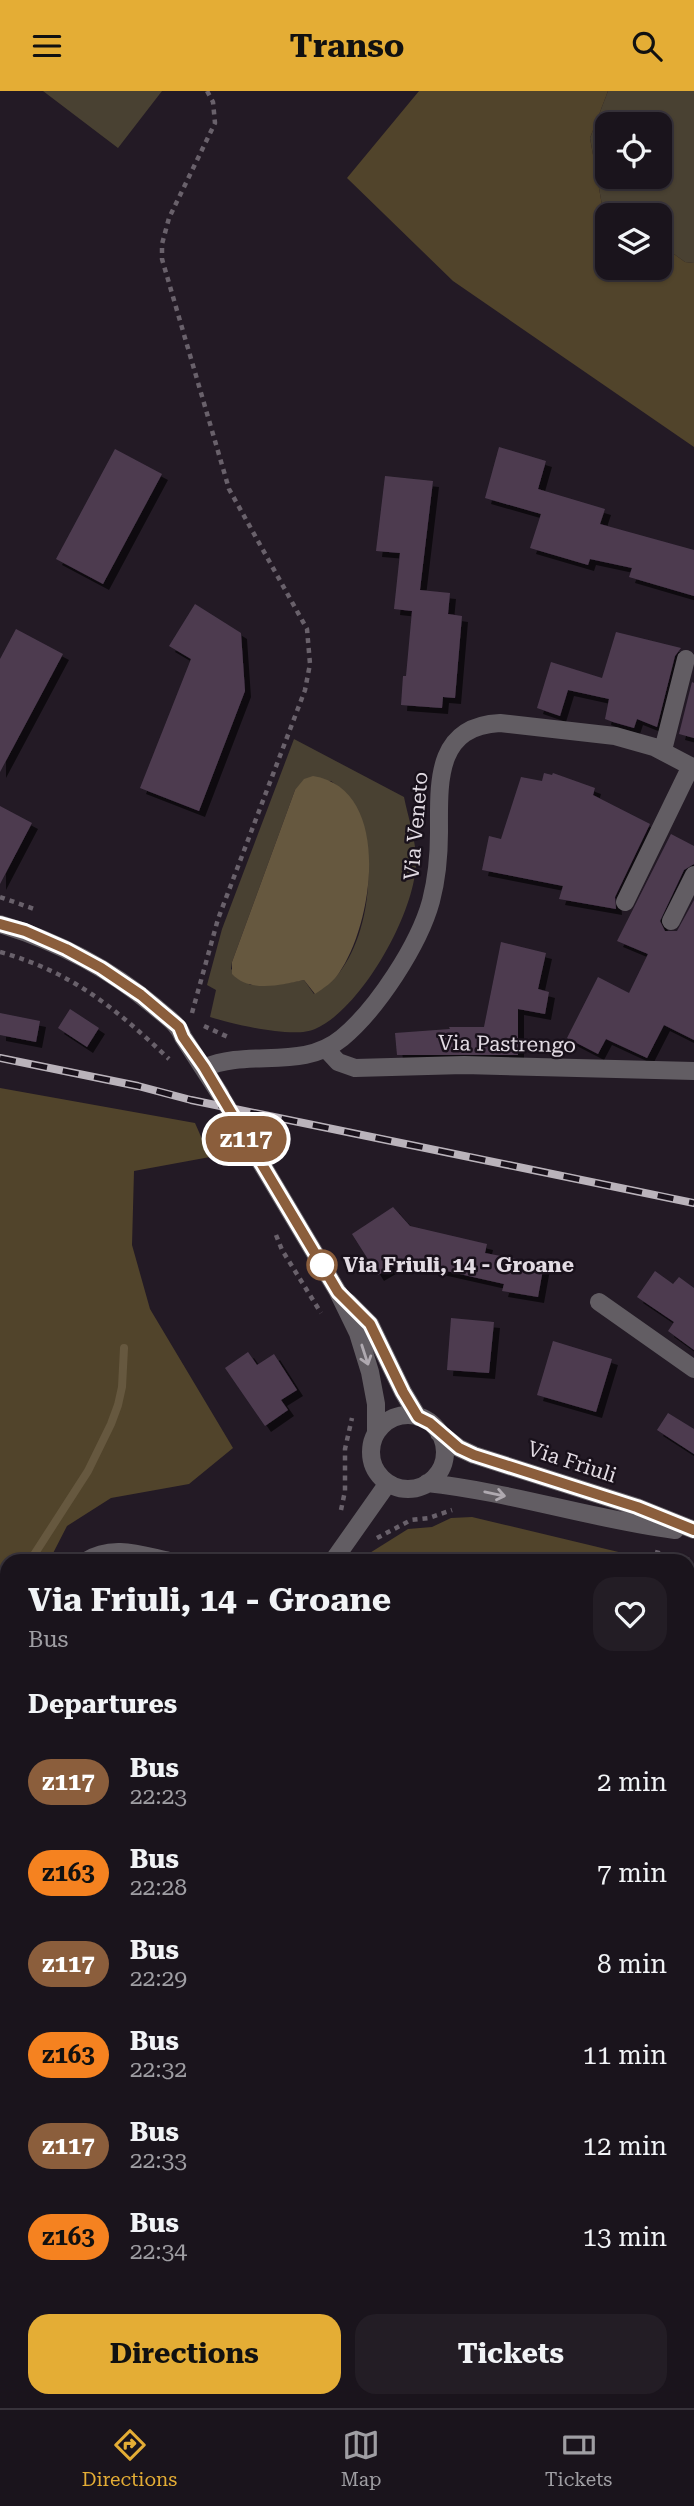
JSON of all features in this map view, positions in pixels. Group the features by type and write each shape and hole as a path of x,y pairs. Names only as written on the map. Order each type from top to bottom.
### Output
{"street":[{"path":"663,751 686,659"},
{"name":"Via Veneto","path":"204,1067 223,1061 304,1056 326,1049 351,1031 367,1013 409,952 422,926 432,899 437,870 440,776 449,750 459,738 478,726 507,723 608,734 663,751 693,767"},
{"path":"625,902 693,767"},
{"path":"671,921 694,875"},
{"path":"0,924 25,931 66,949 101,968 141,995 179,1027 220,1094"},
{"name":"Via Pastrengo","path":"326,1049 338,1062 355,1068 464,1065 694,1071"},
{"path":"236,1122 338,1292 358,1333 376,1404 376,1434 371,1447 372,1461 377,1473 388,1483 408,1489 428,1483 436,1476 444,1457 444,1448 439,1433 430,1423 418,1417 404,1416 392,1419 376,1434"},
{"path":"338,1292 370,1324 393,1374 418,1417"},
{"path":"599,1301 694,1369"},
{"name":"Via Friuli","path":"439,1433 474,1455 637,1507 694,1531"},
{"path":"338,1554 388,1483"},
{"name":"Via Friuli","path":"428,1483 466,1487 635,1525 694,1531"},
{"path":"103,1554 110,1551 136,1554"}],"path":[{"path":"191,1016 218,919 305,690 310,664 307,629 229,489 162,259 162,244 169,218 215,123 213,101 207,91"},
{"path":"0,897 41,912"},
{"path":"182,1009 212,1031 235,1039"}],"shaded area":[{"path":"43,91 162,91 118,148"},
{"path":"419,91 608,91 600,112 595,112 595,125 590,138 595,166 595,189 599,189 602,203 595,203 595,280 672,280 672,253 685,262 694,263 694,447 453,281 347,178"},
{"path":"608,91 694,91 694,263 685,262 672,253 672,203 602,203 599,189 672,189 672,112 600,112"},
{"path":"595,125 595,166 590,138"},
{"path":"294,739 404,797 416,852 414,881 407,905 384,956 351,1001 333,1018 315,1029 293,1032 247,1027 210,1017 216,990 207,985 222,929","holes":["331,781 348,798 359,820 366,846 368,874 361,929 351,953 337,976 314,994 304,980 250,985 231,969 232,962 295,790"]},
{"path":"313,776 339,786 356,806 366,831 369,861 361,924 351,951 337,976 315,994 304,980 257,986 239,980 232,974 232,962 295,790 304,779"},
{"path":"0,1088 195,1123 210,1157 134,1171 132,1245 150,1309 233,1448 189,1484 111,1498 67,1526 53,1554 0,1554"},
{"path":"472,1517 627,1554 368,1554 408,1529 432,1527 451,1518"}],"building":[{"path":"499,447 546,461 538,489 605,509 600,524 694,550 694,596 629,577 632,568 590,559 588,565 530,548 541,514 485,498"},
{"path":"115,449 162,474 103,584 56,559"},
{"path":"385,476 433,481 420,590 450,593 448,614 462,616 455,698 443,697 442,708 401,705 412,611 394,609 400,553 376,551"},
{"path":"195,604 241,633 245,691 199,811 140,788 191,659 169,646"},
{"path":"16,629 63,654 0,772 0,659"},
{"path":"616,632 681,648 675,656 657,727 637,719 634,728 605,719 609,699 568,690 560,716 537,708 551,662 602,678"},
{"path":"692,682 694,683 694,738 679,734"},
{"path":"544,773 553,773 595,788 593,795 650,824 615,897 616,909 559,899 563,886 482,870 489,836 501,839 521,777 542,781"},
{"path":"0,806 32,823 0,884"},
{"path":"671,834 694,846 694,864 684,870 660,921 665,931 677,931 694,900 694,1040 664,1025 647,1058 606,1039 598,1054 567,1038 598,977 629,993 648,954 617,941"},
{"path":"501,942 546,953 538,989 549,992 545,1014 518,1009 518,1055 397,1055 395,1033 450,1029 449,1027 484,1027"},
{"path":"70,1009 99,1028 87,1047 58,1028"},
{"path":"0,1013 40,1021 36,1042 0,1035"},
{"path":"393,1207 410,1226 487,1244 485,1253 544,1264 538,1297 502,1291 504,1284 402,1261 378,1275 352,1234"},
{"path":"655,1271 673,1284 679,1277 694,1288 694,1350 668,1331 674,1322 637,1297"},
{"path":"451,1318 494,1322 489,1373 447,1370"},
{"path":"553,1341 612,1359 596,1412 537,1395"},
{"path":"248,1352 257,1365 274,1354 297,1390 281,1400 288,1410 265,1426 225,1368"},
{"path":"668,1413 694,1429 694,1454 657,1430"}],"waterway":[{"path":"35,1554 88,1471 111,1424 122,1387 124,1348"}],"tunnel":[{"path":"220,1094 236,1121"}],"railway":[{"path":"0,1058 694,1203"}],"bus line":[{"name":"z117","path":"0,924 48,941 101,968 141,995 179,1027 338,1292 370,1324 418,1417 430,1423 459,1448 474,1455 637,1507 694,1530"}],"place":[{"name":"Via Friuli, 14 - Groane","path":"322,1265"}]}
